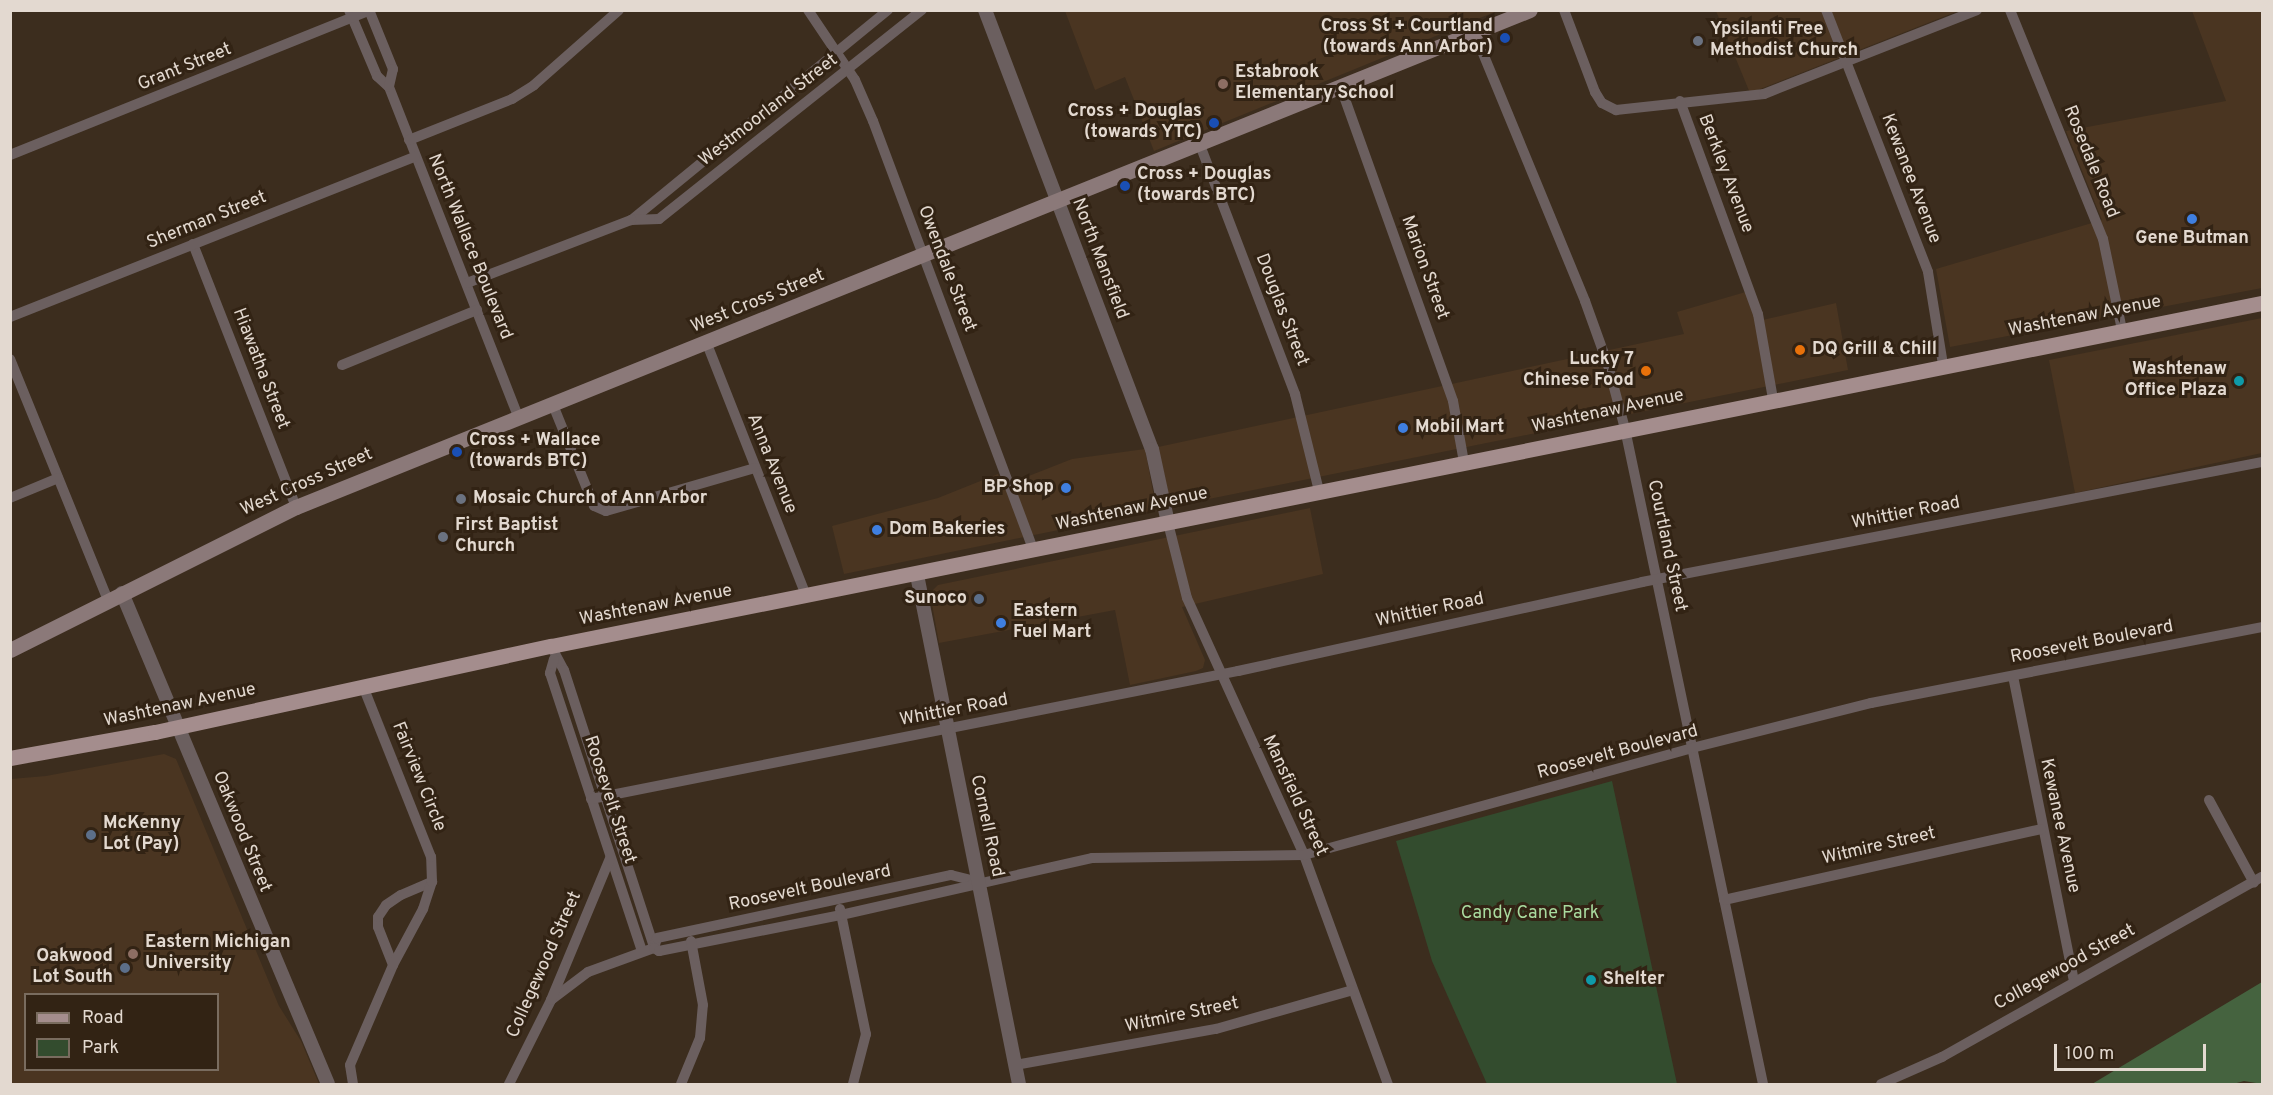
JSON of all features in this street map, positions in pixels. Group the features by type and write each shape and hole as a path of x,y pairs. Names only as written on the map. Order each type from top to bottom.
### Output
{"main road":[{"name":"West Cross Street","path":"10,650 296,507 707,344 1530,10"},
{"name":"Washtenaw Avenue","path":"10,758 178,726 363,686 553,653 806,596 1318,491 2262,303"}],"street":[{"path":"409,140 512,99 534,85 620,10"},
{"name":"Owendale Street","path":"808,10 848,69 873,121 1033,550"},
{"name":"Westmoorland Street","path":"466,283 631,220 888,10"},
{"name":"Westmoorland Street","path":"631,220 659,219 922,10"},
{"name":"North Mansfield","path":"985,10 1152,449 1168,523"},
{"name":"Berkley Avenue","path":"1564,10 1602,103 1616,110 1680,101 1758,314 1773,399"},
{"name":"Kewanee Avenue","path":"1826,10 1928,272 1943,365"},
{"path":"1680,101 1756,95 1847,63 1977,10"},
{"name":"Rosedale Road","path":"2010,10 2103,239 2122,330"},
{"name":"North Wallace Boulevard","path":"370,11 393,69 389,87"},
{"name":"Grant Street","path":"10,155 350,15 370,11"},
{"name":"North Wallace Boulevard","path":"350,15 377,76 389,87 519,418"},
{"name":"Courtland Street","path":"1475,33 1585,301 1625,429 1763,1084"},
{"name":"Marion Street","path":"1341,88 1453,401 1464,462"},
{"name":"Douglas Street","path":"1200,145 1295,394 1318,491"},
{"name":"Sherman Street","path":"10,317 415,157"},
{"name":"Hiawatha Street","path":"194,244 296,507"},
{"path":"342,365 477,310"},
{"name":"Anna Avenue","path":"707,344 806,596"},
{"path":"10,359 108,600"},
{"path":"553,405 594,506 606,511 754,468"},
{"name":"Whittier Road","path":"591,799 1220,674 1657,579 2262,462"},
{"path":"10,498 58,478"},
{"name":"Mansfield Street","path":"1168,523 1181,582 1220,674 1304,855 1388,1084"},
{"name":"Cornell Road","path":"917,575 1019,1084"},
{"name":"Oakwood Street","path":"122,593 328,1084"},
{"name":"Roosevelt Boulevard","path":"551,1000 588,972 654,948 659,951 842,915 1092,858 1304,855 1692,748 1871,703 2262,627"},
{"name":"Roosevelt Street","path":"553,653 564,670 654,948"},
{"name":"Roosevelt Street","path":"553,653 550,673 642,951"},
{"name":"Kewanee Avenue","path":"2013,676 2074,981"},
{"name":"Fairview Circle","path":"354,1084 350,1065 393,965 423,909 432,882 431,857 363,686"},
{"path":"2209,800 2258,880"},
{"name":"Witmire Street","path":"1724,900 2042,829"},
{"path":"610,858 623,853"},
{"name":"Collegewood Street","path":"509,1084 551,1000 610,858"},
{"name":"Roosevelt Boulevard","path":"654,948 657,938 951,875 980,882"},
{"name":"Collegewood Street","path":"1881,1084 1942,1057 2074,981 2258,880"},
{"path":"393,965 378,927 378,917 386,905 401,895 432,882"},
{"path":"839,899 866,1034 853,1084"},
{"path":"681,1084 700,1038 703,1005 690,932"},
{"name":"Witmire Street","path":"1015,1065 1215,1029 1353,990"}],"shaded area":[{"name":"Estabrook Elementary School","path":"1065,10 1497,11 1154,151 1125,77 1095,90"},
{"path":"1716,11 1958,11 1750,93"},
{"path":"2192,11 2262,11 2262,288 1950,347 1936,269 2102,220 2066,131 2226,101"},
{"path":"1749,291 1758,321 1836,303 1848,370 1179,505 1169,496 1158,447 1684,334 1677,312"},
{"path":"2262,318 2262,453 2075,493 2049,360"},
{"path":"1145,449 1155,502 1151,511 844,574 832,526 938,498 998,474 1003,486 1072,459"},
{"path":"1310,508 1323,574 1182,607 1205,660 1203,668 1196,671 1130,685 1115,610 939,643 930,593 938,585"},
{"name":"Eastern Michigan University","path":"164,754 176,759 279,1006 301,1041 319,1084 11,1084 11,779 46,776"}],"green space":[{"name":"Candy Cane Park","path":"1612,781 1677,1084 1487,1084 1432,961 1396,841"},
{"path":"2262,982 2262,1084 2244,1081 2233,1084 2092,1084"}],"place":[{"name":"Cross St + Courtland (towards Ann Arbor)","path":"1505,38"},
{"name":"Ypsilanti Free Methodist Church","path":"1698,41"},
{"name":"Estabrook Elementary School","path":"1223,84"},
{"name":"Cross + Douglas (towards YTC)","path":"1214,123"},
{"name":"Cross + Douglas (towards BTC)","path":"1125,186"},
{"name":"Gene Butman","path":"2192,219"},
{"name":"DQ Grill & Chill","path":"1800,350"},
{"name":"Lucky 7 Chinese Food","path":"1646,371"},
{"name":"Washtenaw Office Plaza","path":"2239,381"},
{"name":"Mobil Mart","path":"1403,428"},
{"name":"Cross + Wallace (towards BTC)","path":"457,452"},
{"name":"BP Shop","path":"1066,488"},
{"name":"Mosaic Church of Ann Arbor","path":"461,499"},
{"name":"Dom Bakeries","path":"877,530"},
{"name":"First Baptist Church","path":"443,537"},
{"name":"Sunoco","path":"979,599"},
{"name":"Eastern Fuel Mart","path":"1001,623"},
{"name":"McKenny Lot (Pay)","path":"91,835"},
{"name":"Eastern Michigan University","path":"133,954"},
{"name":"Oakwood Lot South","path":"125,968"},
{"name":"Shelter","path":"1591,980"}]}
